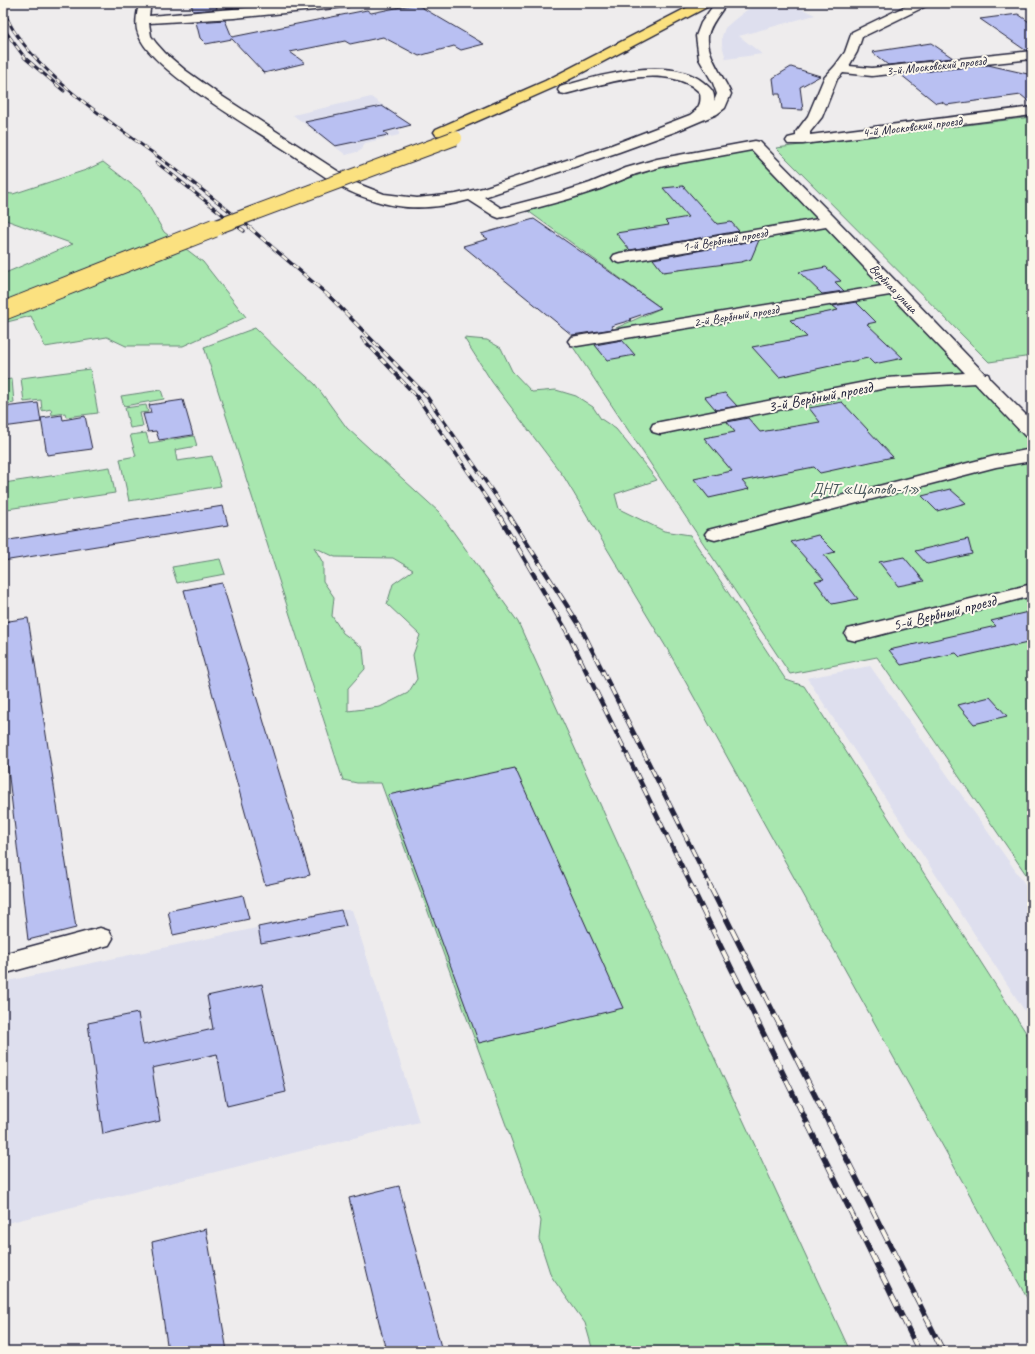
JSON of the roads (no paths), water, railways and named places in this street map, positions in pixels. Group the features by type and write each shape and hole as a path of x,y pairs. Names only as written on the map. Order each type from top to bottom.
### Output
{"main road":[{"path":"3,311 448,135 550,84 692,7 705,3"},
{"path":"3,298 176,229 533,105 565,90 638,51 714,3"}],"street":[{"path":"145,3 142,20 145,36 151,45 173,68 215,98 351,186 381,198 398,202 417,203 438,202 472,196 589,157 712,111 720,105 723,99 723,88 706,59 702,36 706,23 721,3"},
{"path":"142,20 234,14 346,3"},
{"path":"840,69 850,52 856,34 922,3"},
{"name":"3-й Московский проезд","path":"840,69 872,72 1032,55"},
{"name":"4-й Московский проезд","path":"840,69 831,78 814,117 798,140 1032,112"},
{"path":"565,90 602,79 629,74 652,73 677,76 697,83 707,92 708,103 706,108 694,118"},
{"name":"Вербная улица","path":"472,196 500,213 564,196 595,186 631,171 662,162 756,145 982,378 1032,432"},
{"name":"1-й Вербный проезд","path":"620,258 831,222"},
{"name":"2-й Вербный проезд","path":"577,341 895,288"},
{"name":"3-й Вербный проезд","path":"660,428 886,383 982,378"},
{"path":"715,534 995,462 1032,455"},
{"name":"5-й Вербный проезд","path":"856,634 1032,590"},
{"path":"3,964 100,938"}],"railway":[{"path":"3,10 14,31 28,49 43,66 78,98 178,171 252,229"},
{"path":"3,28 25,58 64,91"},
{"path":"156,162 241,229"},
{"path":"240,228 244,231"},
{"path":"250,228 329,296 425,394 511,518"},
{"path":"362,338 417,397 500,518"},
{"path":"500,517 566,630 692,887"},
{"path":"510,517 580,626 711,887"},
{"path":"691,886 919,1351"},
{"path":"710,886 943,1351"}],"park label":[{"name":"ДНТ «Щапово-1»","path":"865,488"}]}
